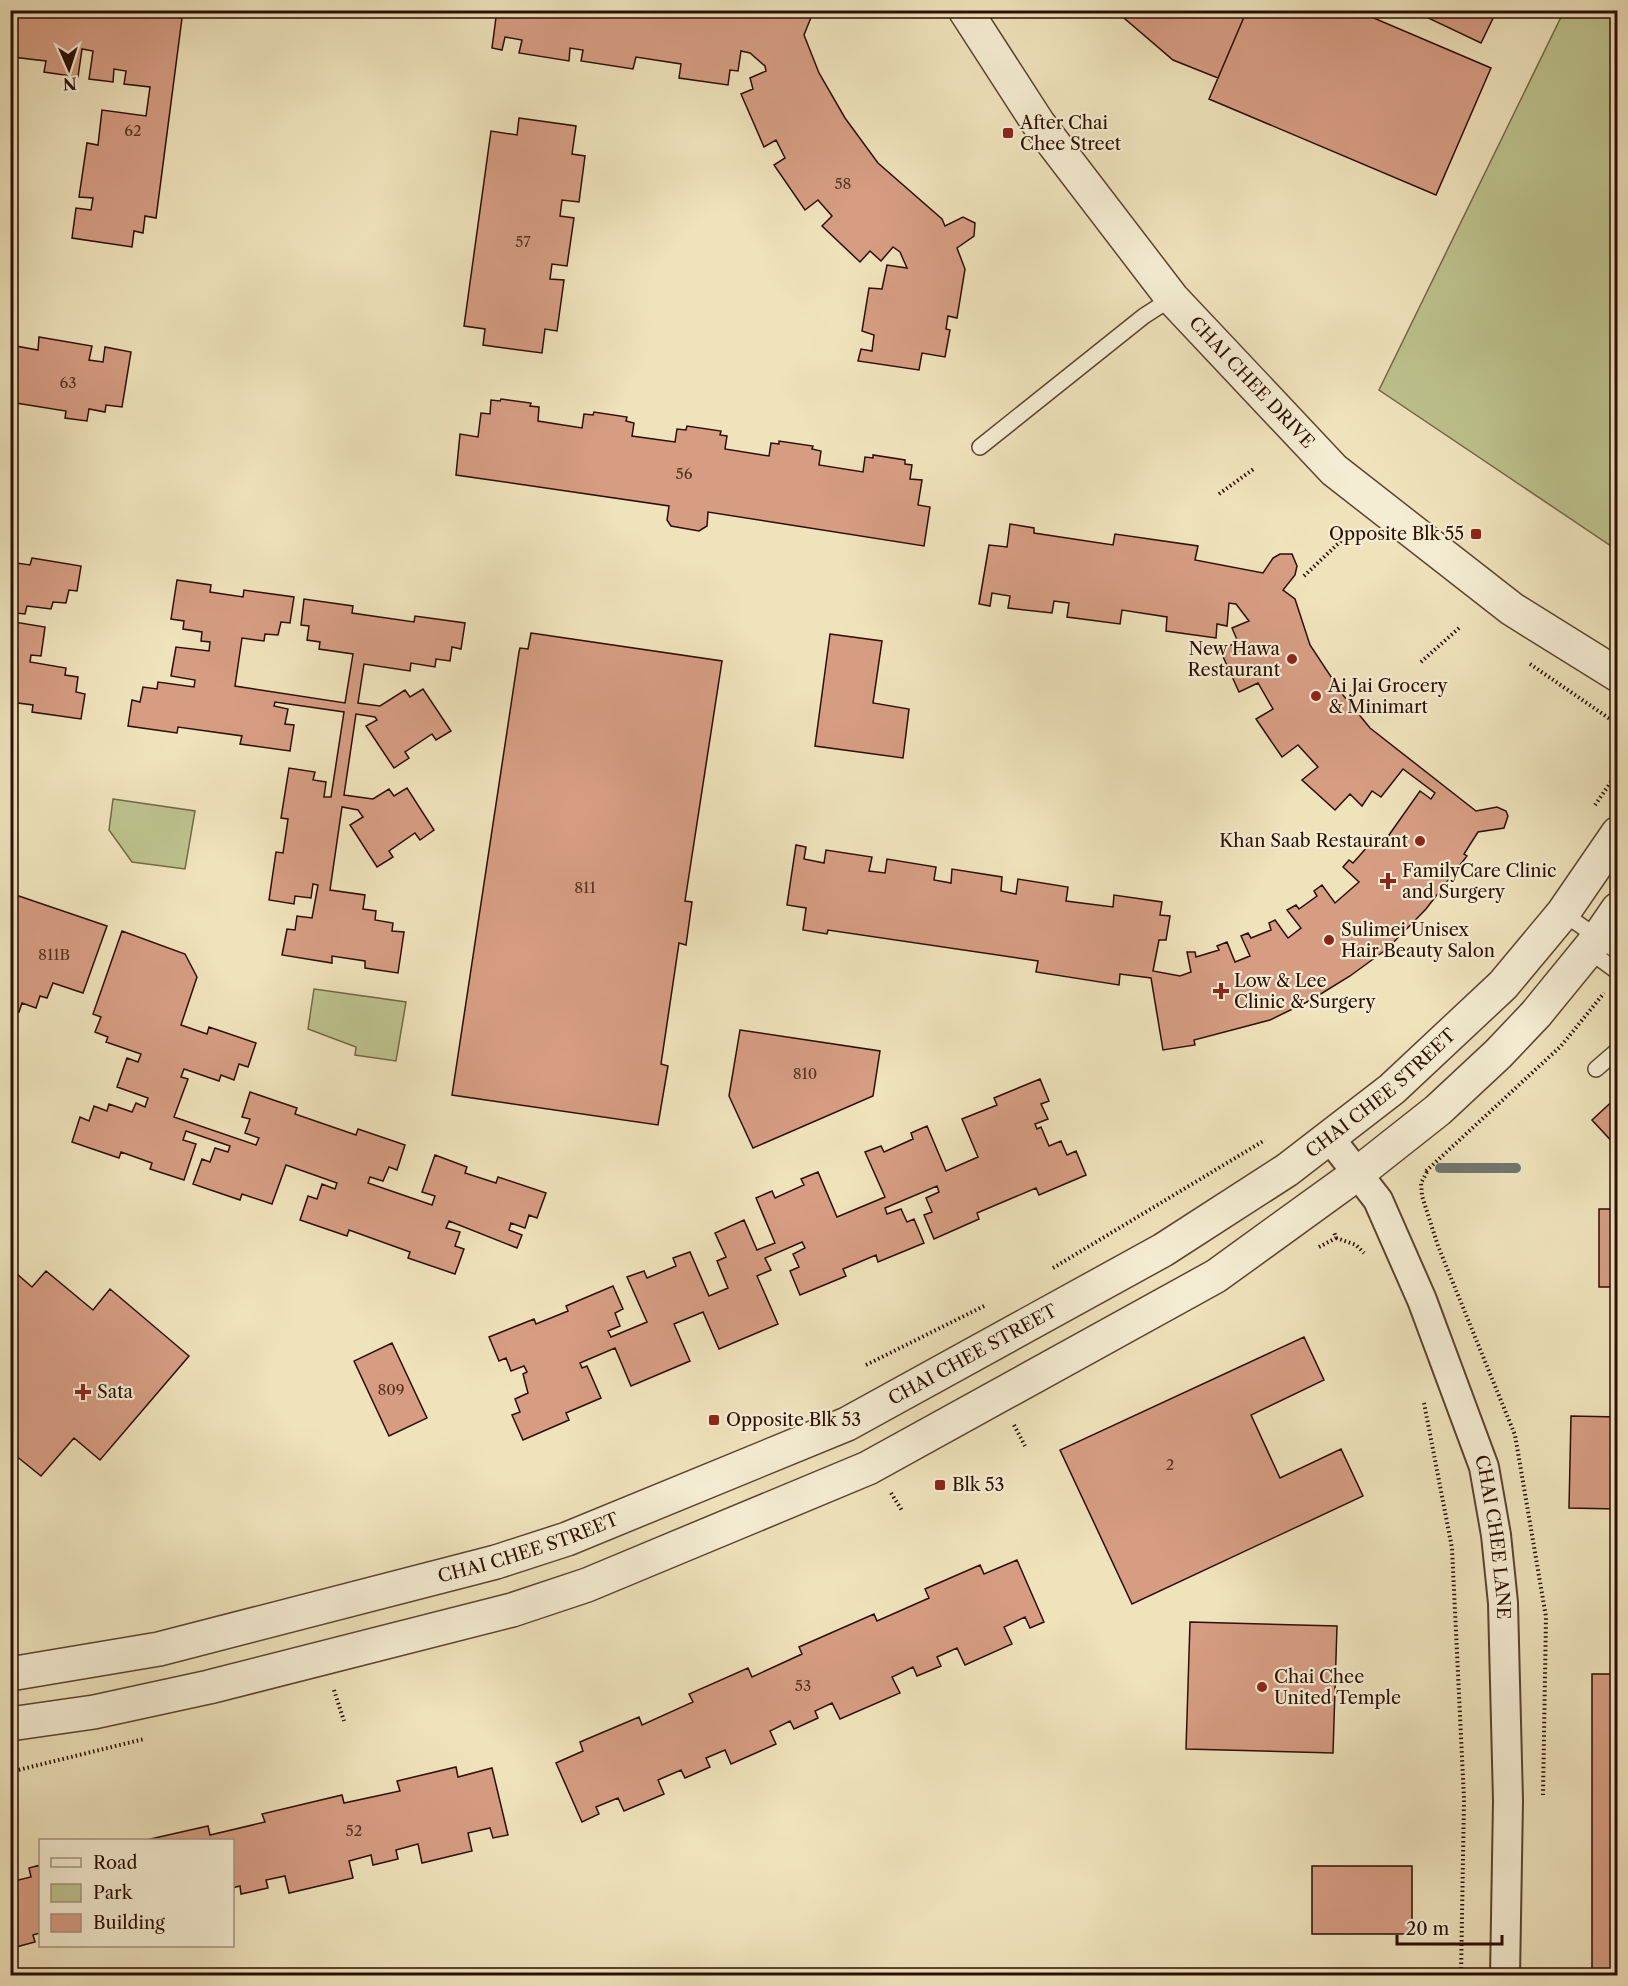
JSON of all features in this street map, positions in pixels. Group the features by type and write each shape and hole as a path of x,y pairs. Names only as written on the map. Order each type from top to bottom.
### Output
{"street":[{"name":"CHAI CHEE DRIVE","path":"965,10 1038,123 1172,298 1334,470 1512,609 1617,675"},
{"name":"CHAI CHEE STREET","path":"10,1674 159,1649 496,1562 578,1535 847,1424 1163,1251 1287,1170 1392,1089 1468,1021 1503,985 1563,913 1617,833"},
{"path":"10,1724 94,1712 209,1687 512,1610 587,1585 868,1468 1216,1276 1357,1174 1438,1110 1498,1054 1601,946 1617,909"},
{"name":"CHAI CHEE LANE","path":"1329,1137 1378,1200 1422,1300 1484,1467 1496,1535 1503,1604 1508,1801 1504,1976"}],"lane":[{"path":"980,447 1135,323 1172,298"},
{"path":"1563,913 1601,946 1617,972"},
{"path":"1596,1069 1617,1050"}],"path":[{"path":"1219,494 1255,468"},
{"path":"1304,576 1343,539"},
{"path":"1421,663 1459,628"},
{"path":"1591,810 1617,772"},
{"path":"1050,1269 1275,1133"},
{"path":"1336,1238 1356,1245 1369,1257"},
{"path":"866,1365 990,1303"},
{"path":"1423,1402 1452,1548 1464,1799 1461,1976"},
{"path":"1016,1429 1025,1446"},
{"path":"892,1493 903,1512"},
{"path":"334,1689 344,1721"}],"green space":[{"path":"1564,11 1617,11 1617,550 1379,390"},
{"path":"113,799 195,811 185,869 132,862 109,830"},
{"path":"314,989 406,1002 396,1061 355,1055 356,1047 308,1029"}],"building":[{"path":"10,10 133,10 182,18 156,218 145,216 143,233 134,231 132,247 72,238 76,208 91,210 93,198 79,197 87,143 98,145 102,110 146,116 150,87 124,84 126,71 114,69 113,82 89,79 93,51 82,49 78,77 44,72 46,61 12,57 18,17 10,16"},
{"path":"497,10 776,10 779,14 782,10 814,10 804,35 819,73 845,118 878,163 942,219 945,226 963,217 975,223 974,236 957,248 965,269 957,318 948,316 946,329 950,330 945,357 922,353 919,370 858,361 861,349 872,351 874,335 862,331 869,288 882,289 887,265 907,268 900,252 893,247 881,261 870,251 860,262 822,226 832,216 818,200 805,210 774,165 785,158 776,140 764,147 741,94 753,89 750,78 766,71 765,66 750,53 741,51 738,71 730,70 728,85 679,78 681,64 636,57 633,69 581,61 583,50 570,48 569,61 519,53 522,40 505,37 502,50 492,48"},
{"path":"1121,10 1247,10 1218,78 1173,60 1124,18"},
{"path":"1247,10 1355,10 1491,68 1436,195 1209,99"},
{"path":"1429,10 1497,10 1481,43 1426,17"},
{"path":"519,118 576,126 572,154 585,156 579,202 562,200 560,216 574,218 567,266 552,264 550,279 564,280 557,331 545,329 542,353 483,345 485,329 464,326 491,131 517,135"},
{"path":"39,337 92,346 89,360 103,362 105,347 131,352 122,407 106,405 105,412 89,409 87,421 65,418 66,411 10,402 10,345 38,350"},
{"path":"501,399 531,403 530,406 539,407 538,421 582,428 584,414 593,415 594,412 627,417 626,421 634,423 632,436 675,442 677,429 686,430 687,426 721,431 720,435 727,436 725,449 769,456 771,443 779,444 779,441 813,446 812,449 821,451 819,465 863,472 865,457 873,458 873,455 905,460 905,464 912,465 910,479 922,480 918,505 930,507 924,546 708,512 707,526 699,531 671,526 667,520 669,506 456,475 460,434 478,437 481,413 490,414 491,400 500,401"},
{"path":"1010,524 1034,528 1034,533 1113,545 1115,534 1198,546 1195,560 1263,573 1273,558 1280,554 1292,554 1297,566 1295,575 1283,590 1295,599 1310,645 1343,695 1370,728 1476,811 1497,807 1506,811 1508,816 1504,828 1478,832 1464,854 1467,856 1426,909 1387,949 1350,976 1311,1000 1270,1020 1194,1040 1195,1045 1163,1050 1151,978 1120,974 1119,985 1036,972 1038,961 828,930 827,934 803,930 806,908 787,905 796,845 806,847 804,859 824,863 826,850 872,857 869,871 885,873 887,859 936,867 934,880 951,883 952,869 1002,877 1001,891 1016,894 1018,879 1068,887 1066,901 1113,907 1114,895 1162,902 1160,915 1170,916 1166,940 1159,940 1153,971 1180,976 1191,972 1187,952 1195,952 1196,957 1219,950 1217,946 1227,942 1235,962 1250,956 1241,936 1248,933 1251,938 1271,930 1269,923 1275,920 1288,938 1301,928 1287,910 1296,905 1299,909 1317,896 1314,891 1322,885 1335,903 1359,882 1343,867 1349,860 1353,863 1369,845 1365,841 1371,835 1386,848 1393,839 1389,835 1420,791 1431,799 1435,793 1403,769 1381,797 1372,791 1362,806 1350,794 1335,810 1302,780 1318,767 1298,745 1282,757 1256,719 1273,709 1258,683 1239,692 1220,650 1238,642 1232,628 1249,621 1236,604 1229,603 1227,626 1217,624 1216,638 1166,631 1167,617 1122,610 1120,624 1067,617 1069,603 1054,601 1052,613 1008,608 1010,596 992,593 990,606 979,604 989,545 1007,547"},
{"path":"32,558 81,566 77,591 69,590 66,603 53,602 51,609 27,606 25,614 16,613 14,622 45,627 41,656 31,655 30,662 66,668 65,675 78,677 76,692 85,694 81,719 32,712 33,705 10,702 10,562 30,565"},
{"path":"177,580 211,585 210,592 243,597 244,590 294,597 290,623 281,622 278,635 265,634 264,641 242,638 235,686 345,703 353,654 319,649 320,642 307,640 309,626 301,625 304,599 353,606 352,613 414,622 415,616 465,623 461,649 452,647 450,661 436,659 435,667 411,663 410,671 364,664 358,703 380,706 405,690 410,697 423,689 451,731 436,740 432,734 405,752 409,758 394,768 366,726 377,720 375,717 356,714 344,795 373,799 389,789 394,796 407,788 434,830 420,840 415,833 389,851 393,857 377,867 350,825 363,817 358,810 342,807 330,890 365,895 363,909 376,911 375,920 393,923 392,931 404,932 398,973 365,968 365,961 332,956 332,963 282,955 287,929 295,930 297,916 312,918 318,885 313,884 311,898 295,896 294,904 269,900 276,852 283,853 288,819 281,818 289,768 315,772 313,780 326,782 324,797 331,797 344,712 275,702 274,706 288,709 285,724 294,725 290,751 240,744 242,736 178,727 177,733 128,726 132,700 140,702 143,687 157,689 158,682 194,687 195,680 171,676 176,647 209,651 210,642 201,641 202,632 183,629 184,621 171,619"},
{"path":"531,633 722,661 685,901 692,902 686,945 679,943 661,1064 668,1066 658,1125 452,1095 519,652 520,648 528,649"},
{"path":"830,634 882,641 873,703 909,709 903,758 815,746"},
{"path":"10,893 107,926 83,993 53,983 47,998 40,996 36,1008 22,1003 19,1012 10,1009"},
{"path":"122,931 185,954 197,977 181,1025 207,1034 209,1027 256,1043 248,1067 239,1064 234,1080 221,1075 219,1081 184,1069 181,1077 188,1079 174,1117 256,1145 259,1138 245,1133 250,1119 242,1117 250,1092 297,1108 295,1114 356,1135 358,1129 405,1145 397,1170 389,1167 383,1181 370,1177 368,1183 432,1205 435,1196 422,1192 435,1155 467,1167 465,1173 496,1183 498,1177 546,1193 537,1218 529,1215 525,1228 511,1223 509,1230 522,1235 517,1248 449,1221 446,1228 460,1232 455,1246 464,1249 455,1274 408,1258 410,1252 349,1230 347,1236 300,1220 308,1196 317,1199 322,1184 335,1189 337,1183 286,1165 272,1204 242,1194 240,1200 193,1184 202,1159 210,1162 215,1148 228,1152 230,1146 186,1131 183,1140 196,1144 184,1180 150,1169 152,1163 121,1152 119,1158 72,1142 80,1117 89,1121 94,1106 107,1111 109,1104 132,1112 136,1103 145,1107 148,1098 117,1087 127,1058 138,1062 141,1054 106,1042 108,1037 95,1032 101,1017 93,1014"},
{"path":"740,1030 880,1051 873,1096 753,1148 729,1096"},
{"path":"1040,1079 1049,1101 1041,1104 1048,1119 1035,1124 1037,1129 1041,1127 1049,1146 1061,1141 1067,1155 1076,1151 1086,1175 1039,1195 1036,1188 977,1213 979,1219 934,1239 924,1215 932,1212 926,1198 939,1192 937,1186 885,1208 887,1214 901,1209 907,1222 914,1219 924,1243 878,1262 876,1255 843,1269 846,1276 800,1295 790,1271 799,1267 793,1254 805,1248 802,1242 765,1258 771,1270 757,1276 778,1324 719,1349 703,1312 674,1324 690,1361 631,1386 615,1348 580,1363 582,1368 587,1366 601,1398 566,1413 569,1420 523,1440 512,1415 520,1412 515,1399 528,1393 523,1374 527,1372 524,1366 511,1371 506,1358 499,1361 489,1337 534,1319 536,1324 568,1311 566,1306 613,1286 623,1309 615,1313 620,1326 608,1331 611,1337 647,1322 627,1277 644,1271 647,1278 676,1266 673,1258 690,1252 709,1296 728,1288 717,1261 726,1257 715,1233 744,1220 757,1250 775,1243 756,1198 772,1191 775,1198 804,1185 801,1179 818,1172 837,1217 885,1197 865,1152 881,1146 884,1152 913,1139 911,1133 927,1126 946,1171 978,1157 962,1119 997,1105 994,1098"},
{"path":"1618,1096 1618,1148 1592,1120"},
{"path":"1599,1209 1618,1209 1618,1287 1599,1287"},
{"path":"10,1268 32,1287 46,1271 93,1310 110,1289 189,1356 100,1460 74,1438 41,1476 10,1451"},
{"path":"1304,1337 1324,1380 1251,1415 1280,1478 1341,1449 1363,1496 1132,1604 1060,1450"},
{"path":"392,1343 427,1418 389,1436 354,1361"},
{"path":"1571,1416 1618,1417 1618,1607 1614,1607 1617,1509 1569,1508"},
{"path":"1017,1560 1044,1622 1030,1628 1025,1617 1004,1627 1012,1644 965,1665 957,1648 937,1657 941,1666 917,1676 913,1667 892,1677 900,1693 840,1719 832,1703 815,1711 818,1718 794,1729 790,1721 770,1731 776,1744 731,1764 725,1750 706,1758 710,1767 685,1778 681,1770 658,1780 664,1794 624,1811 618,1798 596,1807 599,1814 582,1822 556,1763 583,1751 580,1742 639,1717 642,1725 693,1702 689,1694 748,1668 752,1677 802,1654 799,1647 874,1614 877,1621 929,1598 925,1589 980,1565 984,1574"},
{"name":"Chai Chee United Temple","path":"1190,1622 1337,1626 1333,1753 1186,1749"},
{"path":"1592,1674 1618,1674 1618,1976 1592,1976"},
{"path":"456,1767 458,1777 492,1768 508,1835 493,1838 490,1828 468,1833 472,1851 422,1863 418,1844 396,1850 398,1859 373,1865 371,1855 349,1861 353,1878 289,1893 285,1876 266,1880 268,1888 241,1894 240,1886 234,1888 234,1839 150,1839 208,1826 210,1835 265,1822 262,1814 342,1795 344,1803 400,1791 397,1781"},
{"path":"39,1865 39,1933 33,1935 35,1942 16,1947 10,1921 10,1882 31,1877 29,1868"},
{"path":"1312,1866 1412,1866 1412,1934 1312,1934"}],"waterway":[{"path":"1440,1168 1516,1168"}],"place":[{"name":"After Chai Chee Street","path":"1008,133"},
{"name":"Opposite Blk 55","path":"1476,534"},
{"name":"New Hawa Restaurant","path":"1292,659"},
{"name":"Ai Jai Grocery & Minimart","path":"1316,696"},
{"name":"Khan Saab Restaurant","path":"1420,841"},
{"name":"FamilyCare Clinic and Surgery","path":"1388,881"},
{"name":"Sulimei Unisex Hair Beauty Salon","path":"1329,940"},
{"name":"Low & Lee Clinic & Surgery","path":"1221,991"},
{"name":"Sata","path":"83,1392"},
{"name":"Opposite Blk 53","path":"714,1420"},
{"name":"Blk 53","path":"940,1485"},
{"name":"Chai Chee United Temple","path":"1262,1687"}]}
